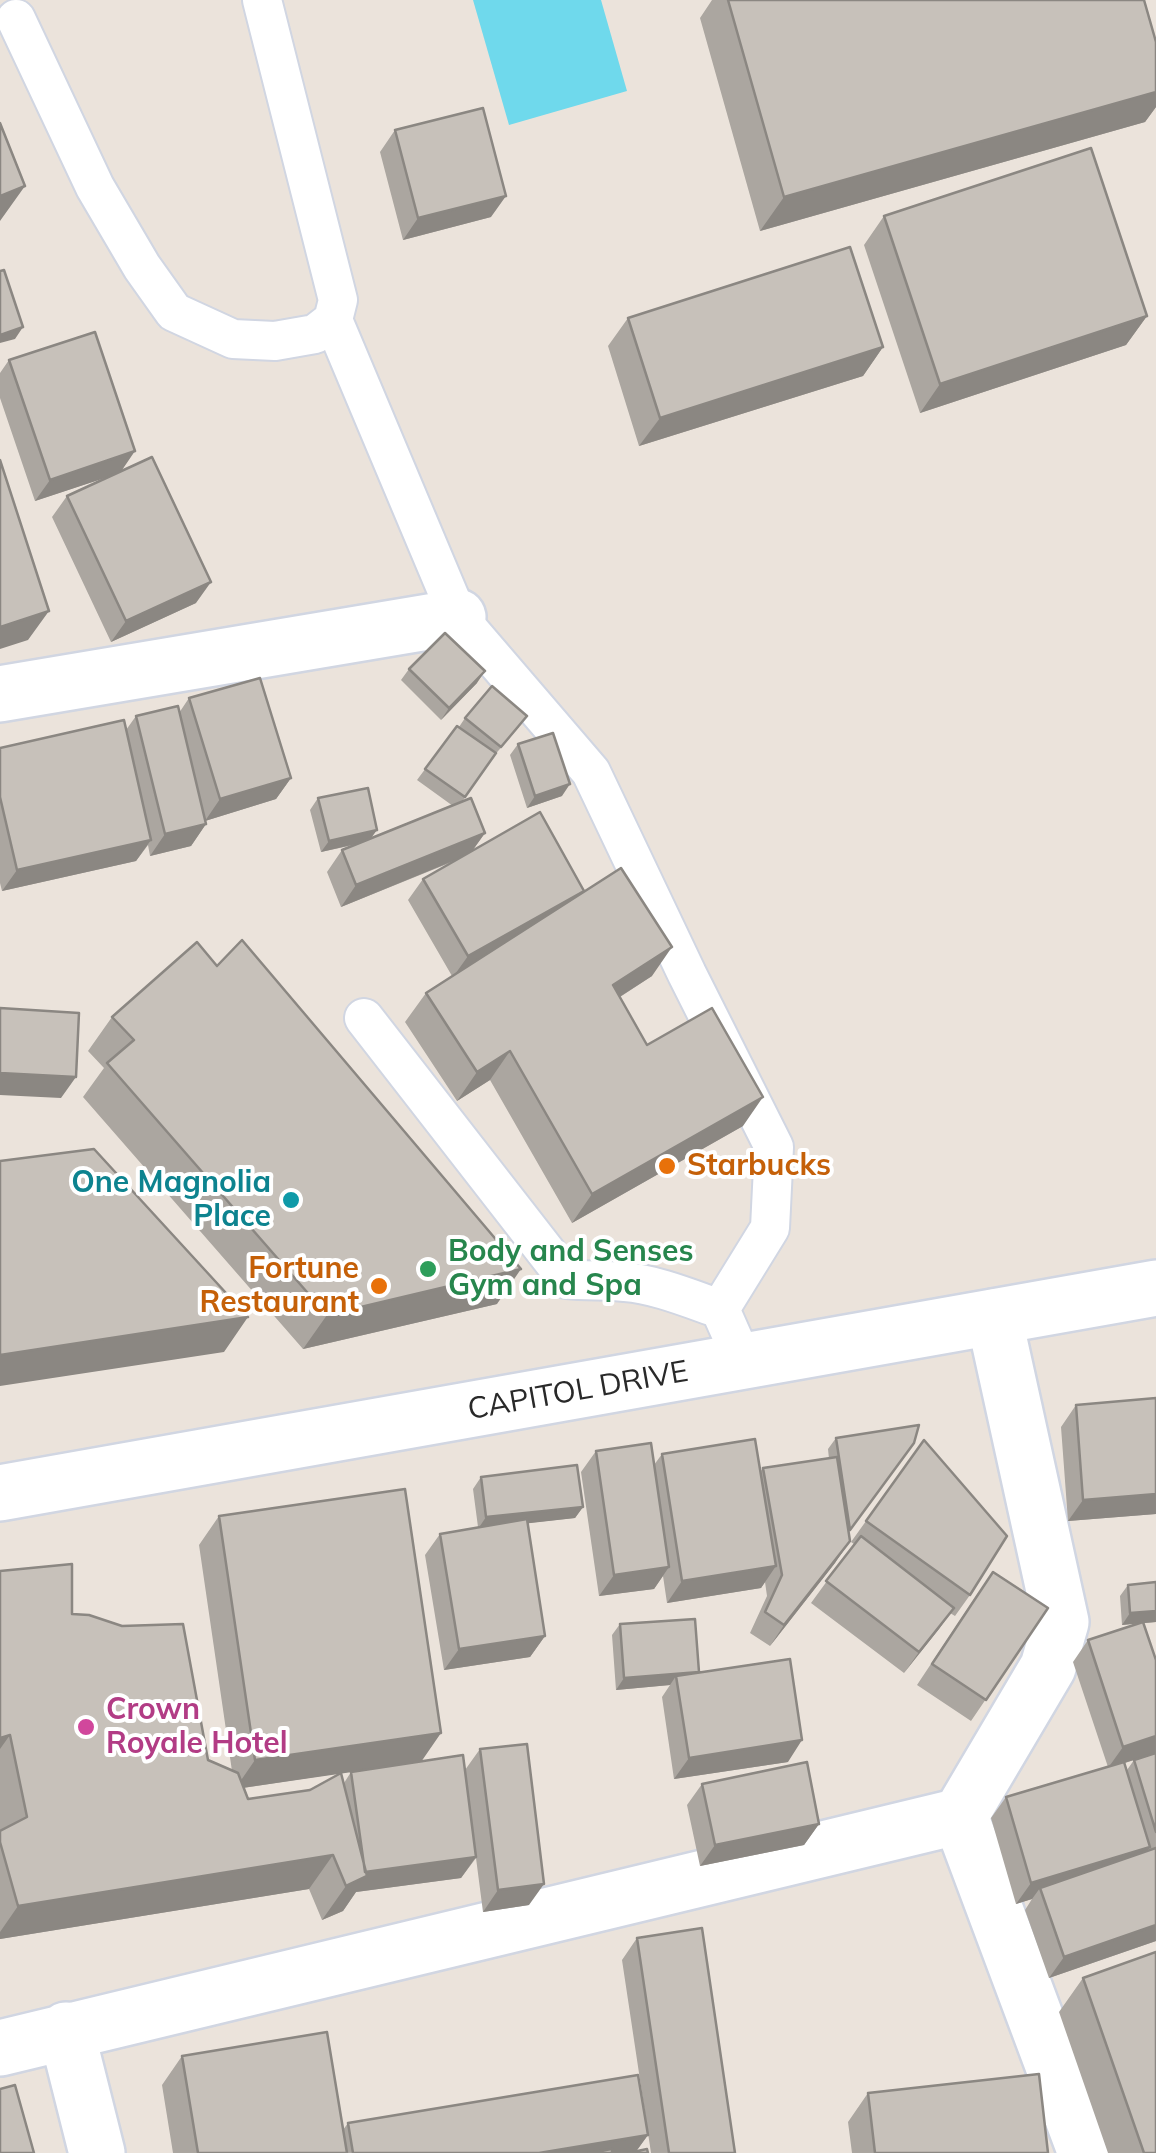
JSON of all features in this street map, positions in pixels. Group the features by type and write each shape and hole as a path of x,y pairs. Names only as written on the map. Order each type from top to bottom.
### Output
{"street":[{"path":"0,694 458,617"},
{"name":"CAPITOL DRIVE","path":"0,1494 1156,1288"},
{"path":"0,2048 960,1816 1048,1667 1061,1622 994,1317"},
{"path":"960,1816 1086,2153"},
{"path":"66,2030 97,2153"}],"lane":[{"path":"262,0 338,300 333,320 458,617 590,772 774,1147 770,1228 720,1309"},
{"path":"16,19 95,186 142,267 174,312 233,339 275,341 315,334 333,320"},
{"path":"364,1018 567,1279 628,1282 720,1309 743,1361"}],"water":[{"path":"473,0 601,0 627,91 509,125"}],"building":[{"path":"728,0 1144,0 1156,42 1156,92 784,197"},
{"path":"483,108 506,196 418,218 395,130"},
{"path":"0,123 25,186 0,196"},
{"path":"1091,148 1147,316 940,384 884,216"},
{"path":"850,247 883,347 660,418 628,318"},
{"path":"4,270 23,327 0,335 0,271"},
{"path":"95,332 135,451 50,480 9,360"},
{"path":"152,457 211,582 126,621 67,496"},
{"path":"0,460 49,611 0,627"},
{"path":"445,633 485,671 449,708 409,669"},
{"path":"260,678 291,778 220,799 189,698"},
{"path":"492,686 527,716 501,747 465,718"},
{"path":"178,706 206,824 165,834 136,716"},
{"path":"124,720 151,840 17,870 0,797 0,748"},
{"path":"457,726 496,753 465,797 425,769"},
{"path":"553,733 570,784 535,796 518,744"},
{"path":"368,788 377,830 329,841 318,798"},
{"path":"471,798 485,833 356,885 342,850"},
{"path":"540,812 584,891 468,956 423,879"},
{"path":"621,868 672,947 613,985 647,1045 712,1008 763,1097 592,1194 510,1051 477,1072 426,993"},
{"name":"One Magnolia Place","path":"242,940 521,1269 327,1315 107,1063 134,1040 112,1017 197,942 217,966"},
{"path":"0,1008 79,1013 76,1077 0,1073"},
{"path":"94,1149 248,1317 0,1355 0,1161"},
{"path":"1156,1398 1156,1494 1083,1500 1076,1405"},
{"path":"919,1425 914,1443 850,1530 836,1438"},
{"path":"755,1439 776,1566 682,1581 662,1454"},
{"path":"924,1440 1007,1536 970,1595 866,1521"},
{"path":"651,1443 669,1567 614,1575 596,1451"},
{"path":"837,1457 850,1541 784,1625 765,1612 782,1575 763,1468"},
{"path":"577,1465 583,1507 486,1517 481,1477"},
{"path":"405,1489 441,1733 255,1760 219,1516"},
{"path":"527,1519 545,1636 459,1649 440,1534"},
{"path":"861,1536 954,1608 919,1652 826,1581"},
{"name":"Crown Royale Hotel","path":"72,1564 72,1614 122,1626 183,1624 208,1760 238,1773 248,1799 310,1790 341,1773 367,1876 346,1886 333,1855 18,1906 0,1842 0,1831 27,1817 10,1735 0,1738 0,1571"},
{"path":"993,1572 1048,1608 986,1700 932,1664"},
{"path":"1156,1582 1156,1611 1130,1613 1128,1585"},
{"path":"695,1619 699,1672 624,1678 620,1624"},
{"path":"1143,1622 1156,1660 1156,1736 1123,1747 1088,1640"},
{"path":"790,1659 802,1740 689,1758 676,1676"},
{"path":"527,1744 544,1884 498,1890 480,1749"},
{"path":"1156,1753 1156,1832 1134,1760"},
{"path":"463,1755 476,1857 365,1872 351,1772"},
{"path":"807,1762 819,1824 715,1845 702,1784"},
{"path":"1124,1762 1150,1847 1031,1883 1006,1797"},
{"path":"1156,1848 1156,1925 1064,1957 1040,1888"},
{"path":"702,1928 735,2153 669,2153 637,1938"},
{"path":"1156,1952 1156,2153 1144,2153 1083,1978"},
{"path":"327,2032 347,2153 198,2153 182,2056"},
{"path":"1039,2074 1048,2153 875,2153 868,2093"},
{"path":"638,2075 648,2135 539,2153 353,2153 348,2123"},
{"path":"15,2085 34,2153 0,2153 0,2089"}],"place":[{"name":"Starbucks","path":"667,1166"},
{"name":"One Magnolia Place","path":"291,1200"},
{"name":"Body and Senses Gym and Spa","path":"428,1269"},
{"name":"Fortune Restaurant","path":"379,1286"},
{"name":"Crown Royale Hotel","path":"86,1727"}]}
